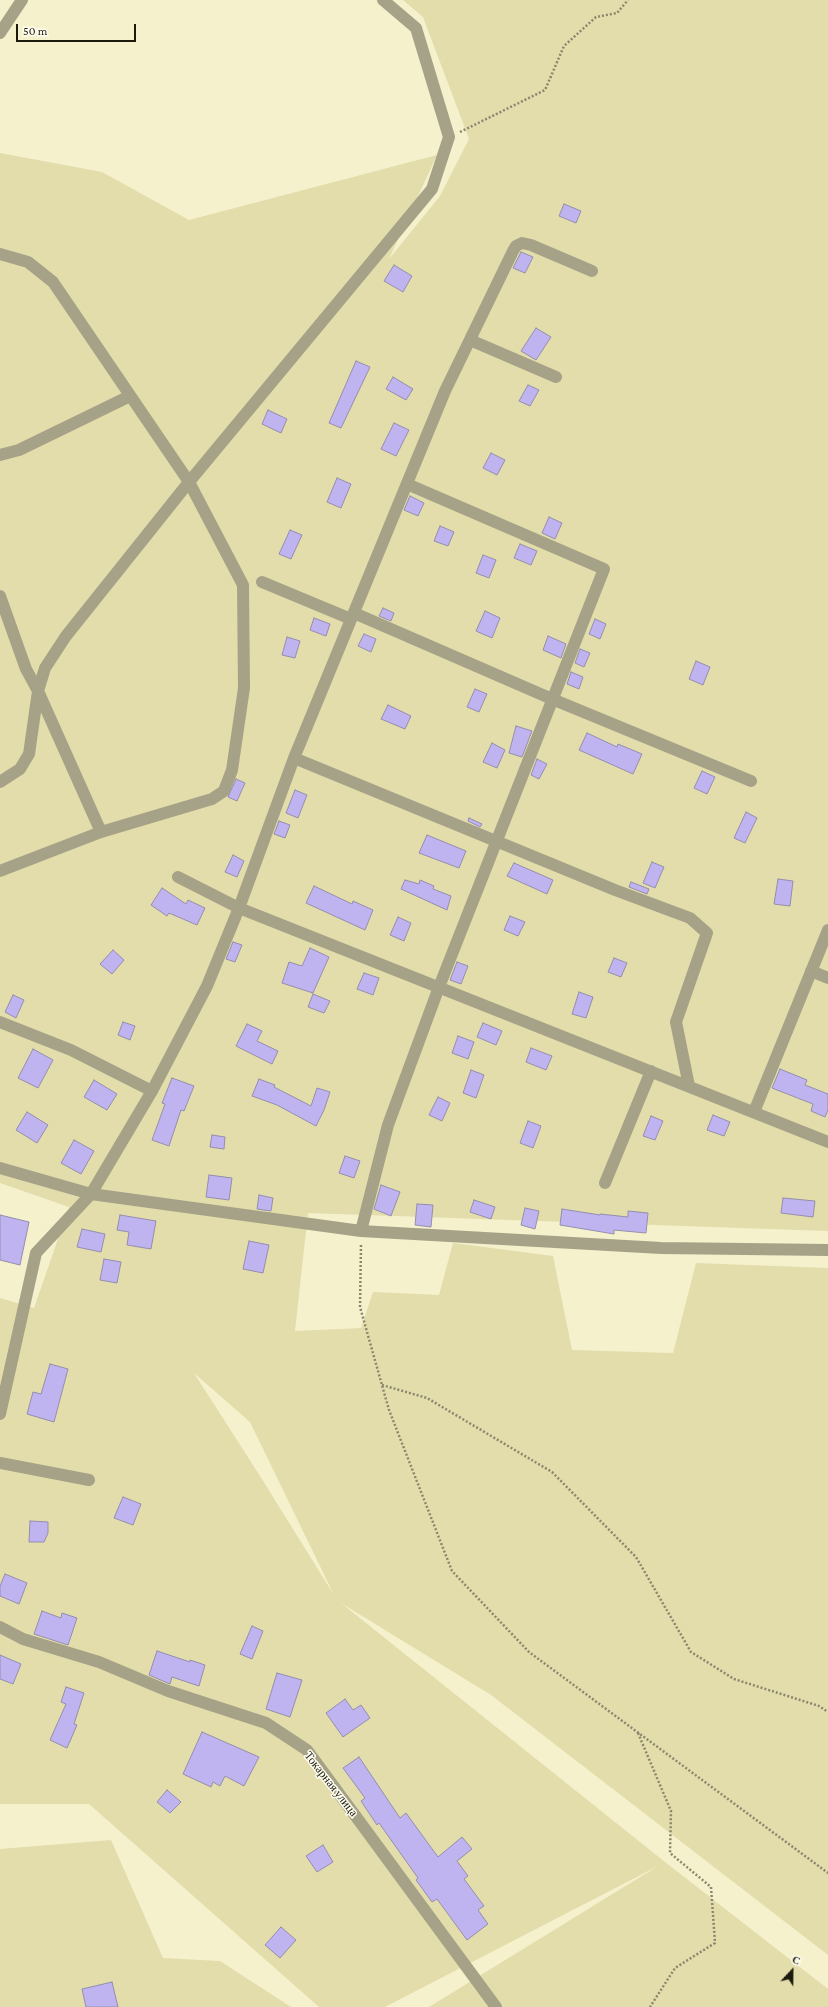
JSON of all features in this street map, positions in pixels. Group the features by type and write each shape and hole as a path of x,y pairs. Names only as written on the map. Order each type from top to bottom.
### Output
{"street":[{"path":"0,33 22,0"},
{"path":"0,782 20,769 29,754 38,691 45,668 66,636 190,482 432,189 449,137 416,28 383,0"},
{"path":"0,1414 36,1253 91,1194 152,1090 207,986 239,908 294,758 445,391 516,246 522,243 531,245 592,271"},
{"path":"0,254 28,262 53,282 190,482 243,585 244,688 232,770 224,791 212,799 101,832 0,871"},
{"path":"470,340 556,377"},
{"path":"0,455 19,450 130,396"},
{"path":"361,1231 388,1125 439,987 604,569 407,484"},
{"path":"262,582 353,616 751,781"},
{"path":"0,596 26,670 38,691 101,832"},
{"path":"294,758 496,842 615,890 690,918 707,933 676,1022 690,1086"},
{"path":"178,877 239,908 828,1142"},
{"path":"754,1112 828,930"},
{"path":"811,971 828,978"},
{"path":"0,1022 71,1050 152,1090"},
{"path":"605,1183 651,1071"},
{"path":"0,1168 91,1194 361,1231 661,1248 828,1250"},
{"path":"0,1463 89,1480"},
{"name":"Токарная улица","path":"0,1627 23,1639 99,1662 168,1691 266,1723 307,1750 496,2007"}],"path":[{"path":"449,137 545,90 564,46 596,17 617,13 628,0"},
{"path":"361,1231 360,1308 389,1410 452,1571 529,1652 828,1873"},
{"path":"382,1385 427,1398 552,1472 636,1557 691,1652 734,1679 819,1706 828,1712"},
{"path":"638,1733 671,1811 670,1853 711,1888 715,1943 675,1968 650,2007"}],"shaded area":[{"path":"403,0 828,0 828,1231 308,1213 295,1331 361,1328 373,1292 439,1295 453,1243 553,1256 572,1350 673,1353 696,1263 828,1268 828,1955 491,1695 341,1603 665,1862 828,1989 828,2007 429,2007 658,1866 385,2007 319,2007 89,1804 0,1804 0,1298 34,1308 69,1207 0,1183 0,153 102,172 189,220 437,155 389,259 440,196 469,139 423,17","holes":["194,1373 250,1422 334,1595"]},
{"path":"111,1840 163,1958 220,1961 291,2007 0,2007 0,1849"}],"building":[{"path":"564,204 581,211 576,223 559,216"},
{"path":"521,252 533,257 525,273 513,268"},
{"path":"394,265 412,276 403,292 384,281"},
{"path":"536,328 551,337 536,360 521,351"},
{"path":"356,361 370,367 341,428 329,423"},
{"path":"393,377 413,389 406,400 386,389"},
{"path":"528,385 539,390 530,406 519,401"},
{"path":"268,410 287,419 281,433 262,424"},
{"path":"394,423 409,430 396,456 381,449"},
{"path":"491,453 505,460 497,475 483,468"},
{"path":"337,478 351,484 341,508 327,502"},
{"path":"410,496 424,503 418,516 404,510"},
{"path":"549,517 562,523 555,539 542,533"},
{"path":"440,526 454,532 448,546 434,541"},
{"path":"290,530 302,535 291,559 279,554"},
{"path":"520,544 537,551 531,565 514,558"},
{"path":"483,555 496,560 489,578 476,573"},
{"path":"383,608 394,613 391,621 379,616"},
{"path":"485,611 500,618 492,638 476,631"},
{"path":"314,618 330,624 326,636 310,630"},
{"path":"595,619 606,624 600,639 589,634"},
{"path":"364,634 376,639 371,652 358,646"},
{"path":"548,636 566,644 561,658 543,650"},
{"path":"287,637 300,641 295,658 282,655"},
{"path":"580,649 590,653 584,667 575,663"},
{"path":"696,661 710,667 703,685 689,679"},
{"path":"571,672 583,677 579,689 567,684"},
{"path":"475,689 487,694 479,712 467,707"},
{"path":"388,705 411,716 405,729 381,719"},
{"path":"516,726 532,731 522,757 509,753"},
{"path":"587,733 617,747 618,744 642,754 633,774 579,750"},
{"path":"492,743 505,750 497,768 483,762"},
{"path":"537,759 547,764 539,779 531,775"},
{"path":"702,771 715,777 707,794 694,788"},
{"path":"236,779 245,783 237,801 228,797"},
{"path":"295,790 307,795 298,818 286,813"},
{"path":"746,812 757,818 745,843 734,838"},
{"path":"469,818 482,824 480,827 468,821"},
{"path":"279,821 290,825 285,838 274,834"},
{"path":"427,835 466,851 459,868 419,853"},
{"path":"233,855 244,861 237,877 225,872"},
{"path":"652,862 664,867 655,888 643,883"},
{"path":"514,863 553,880 547,894 507,876"},
{"path":"778,879 793,881 790,906 774,904"},
{"path":"405,880 419,884 420,880 434,886 433,889 451,896 447,910 401,889"},
{"path":"631,882 649,889 647,894 629,887"},
{"path":"314,886 352,904 353,901 373,910 365,930 306,903"},
{"path":"162,888 186,904 188,900 205,908 197,925 169,913 167,916 151,905"},
{"path":"510,916 525,922 518,936 504,930"},
{"path":"398,917 411,923 404,941 390,935"},
{"path":"233,942 242,945 235,962 226,959"},
{"path":"310,948 329,957 313,993 282,983 289,962 302,966"},
{"path":"113,950 124,960 112,974 100,964"},
{"path":"614,958 627,963 621,977 608,972"},
{"path":"457,962 468,966 461,984 450,980"},
{"path":"364,973 379,978 373,995 357,989"},
{"path":"579,992 593,997 586,1018 572,1014"},
{"path":"313,994 330,1001 324,1013 308,1007"},
{"path":"13,995 24,1000 16,1018 5,1012"},
{"path":"123,1022 135,1026 130,1040 118,1035"},
{"path":"483,1023 502,1031 496,1045 477,1037"},
{"path":"247,1024 262,1031 257,1041 278,1051 272,1064 236,1046"},
{"path":"458,1036 474,1042 468,1059 452,1053"},
{"path":"531,1048 552,1056 546,1070 526,1062"},
{"path":"33,1049 53,1060 38,1088 18,1078"},
{"path":"780,1069 807,1080 805,1085 828,1094 828,1110 825,1117 811,1111 813,1104 772,1088"},
{"path":"471,1070 484,1075 476,1098 463,1093"},
{"path":"172,1078 194,1086 184,1111 181,1110 169,1146 152,1140 165,1104 162,1103"},
{"path":"259,1079 275,1085 274,1087 311,1106 317,1088 330,1092 324,1110 316,1126 277,1105 252,1096"},
{"path":"94,1080 117,1094 107,1110 84,1097"},
{"path":"438,1097 450,1103 442,1121 429,1115"},
{"path":"27,1112 48,1125 37,1143 16,1130"},
{"path":"713,1115 730,1122 724,1136 707,1130"},
{"path":"651,1116 663,1121 655,1140 643,1136"},
{"path":"528,1121 541,1126 533,1148 520,1143"},
{"path":"212,1135 225,1137 224,1149 210,1147"},
{"path":"74,1140 94,1151 81,1174 61,1163"},
{"path":"345,1156 360,1161 354,1178 339,1173"},
{"path":"209,1175 232,1178 229,1200 206,1197"},
{"path":"381,1185 400,1192 391,1216 374,1209"},
{"path":"259,1195 273,1198 271,1211 257,1209"},
{"path":"783,1198 815,1201 813,1217 781,1213"},
{"path":"474,1200 495,1207 491,1219 470,1212"},
{"path":"417,1204 433,1205 431,1227 415,1225"},
{"path":"525,1208 539,1211 535,1229 521,1225"},
{"path":"562,1209 600,1215 628,1217 628,1211 648,1213 646,1233 614,1230 614,1234 560,1225"},
{"path":"0,1215 29,1222 20,1265 0,1260"},
{"path":"120,1215 156,1221 151,1249 127,1245 129,1232 117,1230"},
{"path":"82,1229 105,1234 101,1252 77,1247"},
{"path":"249,1241 269,1245 263,1273 243,1269"},
{"path":"104,1259 121,1262 117,1283 100,1280"},
{"path":"50,1364 68,1369 54,1422 27,1414 33,1392 41,1394"},
{"path":"123,1497 141,1504 133,1525 114,1518"},
{"path":"30,1521 48,1522 48,1533 44,1542 29,1542"},
{"path":"5,1574 27,1583 19,1604 0,1596 0,1586"},
{"path":"42,1611 61,1618 62,1613 77,1618 68,1645 34,1634"},
{"path":"252,1626 263,1631 252,1659 240,1654"},
{"path":"157,1651 190,1662 190,1660 205,1665 199,1686 172,1677 170,1684 149,1675"},
{"path":"0,1655 21,1664 13,1684 0,1679"},
{"path":"277,1673 302,1680 290,1717 266,1709"},
{"path":"66,1687 84,1693 74,1724 77,1725 67,1748 50,1740 66,1704 61,1702"},
{"path":"345,1699 353,1710 361,1705 370,1718 343,1737 326,1713"},
{"path":"202,1732 259,1757 244,1786 225,1776 220,1786 213,1782 211,1787 183,1774"},
{"path":"359,1757 400,1818 406,1813 438,1857 462,1837 472,1849 457,1861 468,1876 464,1879 484,1906 478,1910 488,1924 467,1940 437,1899 432,1902 416,1880 418,1878 379,1823 377,1825 361,1801 365,1798 343,1768"},
{"path":"167,1790 181,1802 170,1813 157,1802"},
{"path":"323,1845 333,1862 317,1872 306,1856"},
{"path":"281,1927 296,1940 280,1958 265,1945"},
{"path":"112,1982 118,2007 86,2007 82,1989"}]}
